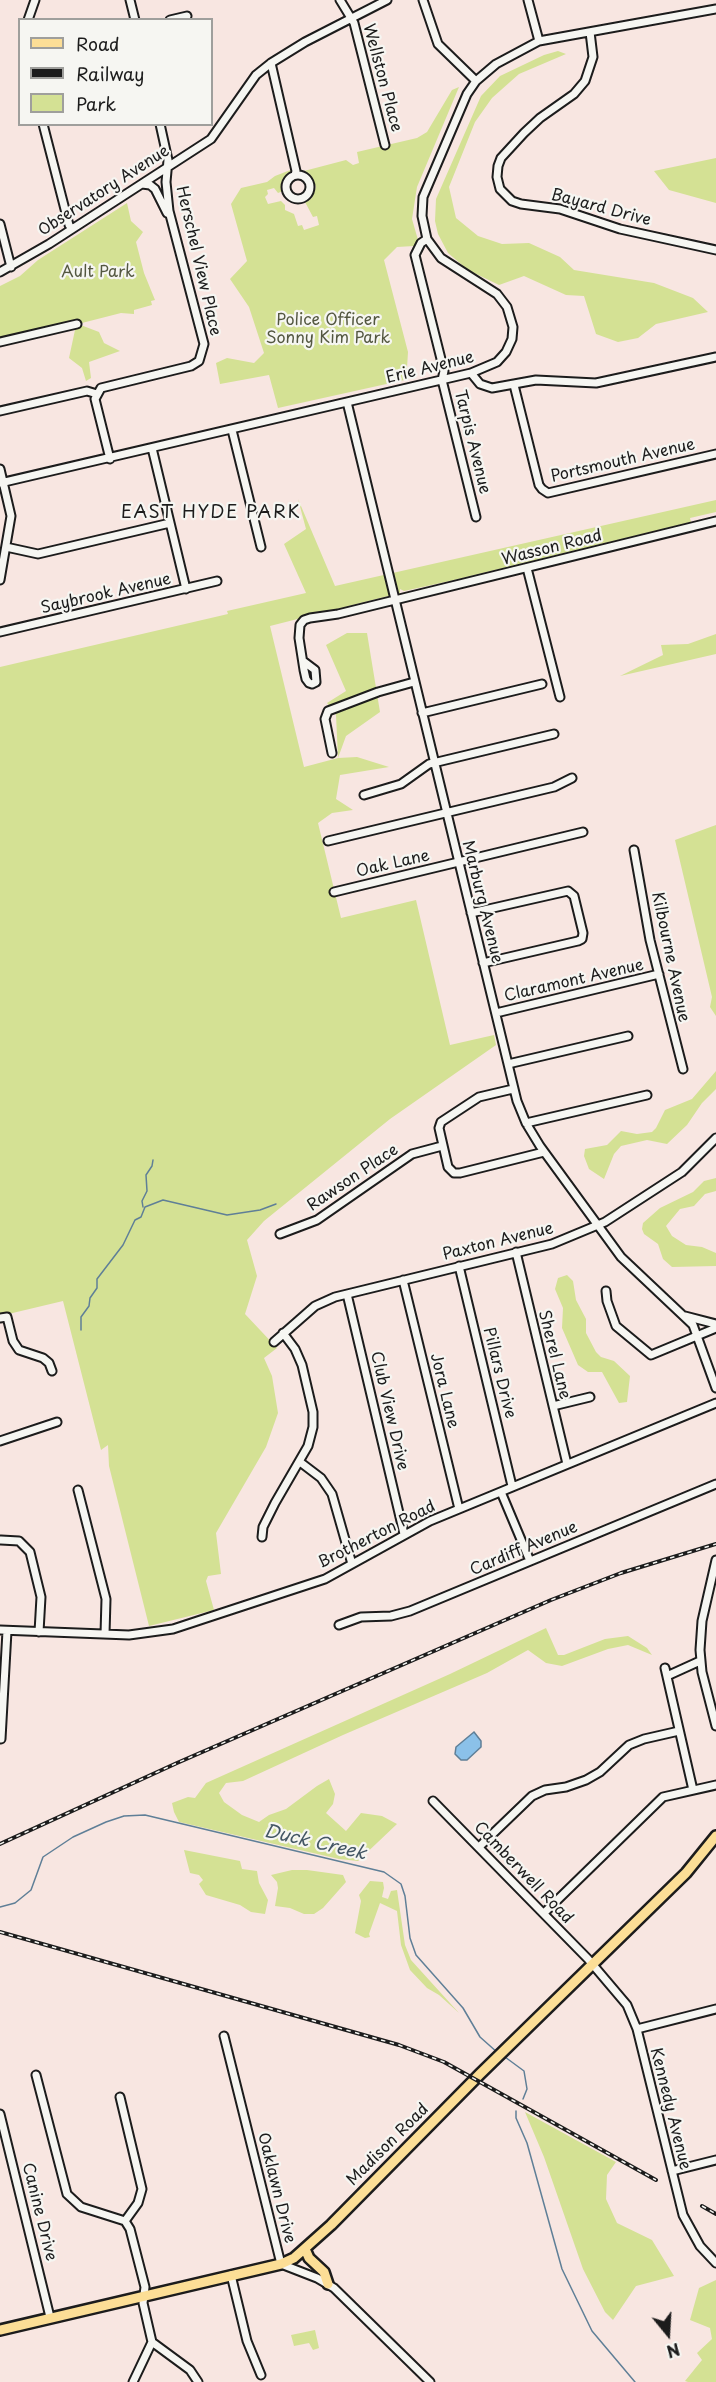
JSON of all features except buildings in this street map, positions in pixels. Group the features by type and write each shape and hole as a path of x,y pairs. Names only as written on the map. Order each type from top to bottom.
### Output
{"main road":[{"name":"Madison Road","path":"0,2330 281,2264 305,2249 693,1866 715,1838"},
{"path":"305,2249 309,2258 324,2272 328,2284"}],"street":[{"path":"29,18 35,0"},
{"path":"130,0 134,18"},
{"name":"Wellston Place","path":"340,0 352,18 385,145"},
{"name":"Observatory Avenue","path":"0,272 72,229 211,138 256,75 271,63 305,42 387,0"},
{"path":"423,0 438,44 476,81"},
{"path":"528,0 539,41"},
{"path":"427,238 422,216 423,197 462,102 476,81 496,64 539,41 716,9"},
{"path":"178,18 187,16"},
{"name":"Bayard Drive","path":"590,32 592,60 585,81 574,94 540,117 501,158 497,177 500,189 512,201 521,204 560,208 620,229 716,250"},
{"path":"271,63 296,171 295,175"},
{"path":"44,126 69,225 72,229"},
{"name":"Herschel View Place","path":"99,391 191,366 199,361 204,344 167,198 168,160 160,126"},
{"path":"142,184 150,185 155,189 173,223"},
{"path":"0,224 11,267"},
{"name":"Erie Avenue","path":"2,483 442,380 487,367 502,358 512,339 511,316 503,299 441,258 427,238"},
{"name":"Tarpis Avenue","path":"427,238 421,243 415,255 444,371 442,380 476,517"},
{"path":"0,342 77,324"},
{"path":"471,373 476,381 485,387 500,388 536,380 596,383 716,357"},
{"name":"Portsmouth Avenue","path":"514,385 539,485 545,491 552,493 716,454"},
{"path":"0,411 87,391 99,391 95,399 110,459"},
{"name":"Marburg Avenue","path":"347,402 513,1089 526,1123 544,1152 598,1225 631,1268 685,1316 698,1334 716,1388"},
{"path":"232,430 261,547"},
{"path":"152,448 186,589"},
{"path":"0,469 11,516 0,580"},
{"name":"Wasson Road","path":"303,661 299,638 300,625 304,620 394,596 527,568 716,520"},
{"path":"6,547 38,554 170,523"},
{"path":"527,568 560,698"},
{"name":"Saybrook Avenue","path":"0,632 217,581"},
{"path":"332,753 325,718 328,711 378,692 414,682"},
{"path":"422,713 542,684"},
{"path":"364,795 401,784 426,765 554,735"},
{"path":"328,841 554,787 572,778"},
{"name":"Oak Lane","path":"334,892 583,832"},
{"name":"Kilbourne Avenue","path":"634,850 649,932 682,1069"},
{"path":"471,914 568,891 574,896 579,914 583,936 578,941 483,963"},
{"name":"Claramont Avenue","path":"495,1013 659,974"},
{"path":"508,1064 628,1036"},
{"path":"513,1089 479,1097 443,1120 439,1126 448,1167 457,1173 544,1152"},
{"path":"526,1123 647,1095"},
{"name":"Paxton Avenue","path":"274,1342 315,1306 347,1294 557,1242 598,1225 682,1172 716,1138"},
{"name":"Rawson Place","path":"280,1234 317,1220 412,1154 442,1146"},
{"name":"Sherel Lane","path":"516,1252 567,1464"},
{"name":"Pillars Drive","path":"459,1266 512,1486"},
{"name":"Jora Lane","path":"403,1280 459,1509"},
{"path":"606,1291 616,1326 651,1355 716,1326"},
{"name":"Club View Drive","path":"347,1294 404,1534"},
{"path":"685,1316 716,1326"},
{"path":"0,1318 8,1317 14,1343 19,1350 43,1358 49,1363 51,1371"},
{"path":"262,1537 263,1527 300,1462 311,1436 313,1412 299,1355 283,1333"},
{"path":"553,1406 591,1397"},
{"name":"Brotherton Road","path":"4,1630 105,1635 148,1634 173,1629 325,1579 404,1534 459,1509 716,1403"},
{"path":"0,1441 57,1422"},
{"path":"300,1462 321,1478 332,1494 352,1564"},
{"name":"Cardiff Avenue","path":"339,1625 361,1617 391,1616 410,1611 716,1484"},
{"path":"78,1490 106,1599 105,1635"},
{"path":"501,1492 530,1561"},
{"path":"1,1540 19,1541 30,1552 41,1597 39,1632"},
{"path":"716,1560 702,1621 700,1661 716,1726"},
{"path":"1,1738 4,1630"},
{"path":"667,1676 700,1661"},
{"path":"665,1668 693,1790"},
{"path":"478,1847 532,1796 545,1790 566,1787 586,1780 600,1772 629,1745 679,1731"},
{"path":"544,1913 663,1797 716,1785"},
{"name":"Camberwell Road","path":"433,1801 592,1965"},
{"name":"Kennedy Avenue","path":"592,1965 622,1998 637,2028 687,2223 700,2246 716,2263"},
{"path":"637,2028 716,2009"},
{"name":"Oaklawn Drive","path":"224,2036 281,2264 328,2284 430,2382"},
{"path":"36,2076 67,2194 81,2207 125,2221 130,2229 144,2283 143,2303 152,2342 133,2382"},
{"path":"120,2097 142,2189 138,2203 125,2221"},
{"name":"Canine Drive","path":"0,2114 50,2317"},
{"path":"672,2170 716,2160"},
{"path":"231,2275 247,2341 261,2375"},
{"path":"152,2342 190,2370 198,2382"}],"green space":[{"path":"558,51 566,54 519,74 492,98 475,122 449,187 456,218 478,236 502,244 529,243 560,257 574,270 654,283 693,298 708,312 656,324 638,338 618,342 596,334 584,296 566,295 524,276 499,285 468,270 448,253 438,234 435,221 436,199 481,96 500,76 544,55"},
{"name":"Police Officer Sonny Kim Park","path":"459,87 417,187 412,219 418,240 414,246 397,247 384,260 408,352 409,379 278,408 269,375 220,384 216,363 227,358 254,363 264,353 249,307 230,279 247,261 231,204 241,188 267,182 293,169 284,179 283,191 278,193 274,188 267,190 268,194 265,197 268,204 281,201 285,205 285,210 294,214 298,226 302,225 304,230 319,225 317,216 313,217 305,202 312,198 316,187 310,175 304,171 346,160 353,165 359,163 357,152 417,138 427,132 452,90"},
{"path":"716,158 716,203 669,190 654,171"},
{"name":"Ault Park","path":"127,203 131,221 143,232 136,242 144,273 155,300 151,301 152,305 134,310 134,314 121,313 78,324 99,332 104,343 120,351 89,362 91,378 86,381 82,368 69,358 75,330 72,326 0,342 0,286 20,276 38,260"},
{"path":"298,499 335,586 716,500 716,512 690,518 691,522 450,581 404,591 400,589 400,593 270,626 304,767 338,758 357,757 389,767 340,775 336,799 353,810 332,813 318,823 341,918 416,900 450,1045 494,1035 496,1045 390,1119 264,1221 247,1240 257,1276 245,1314 277,1348 264,1358 272,1376 278,1413 266,1447 216,1533 221,1574 208,1576 206,1581 214,1610 149,1626 109,1466 108,1445 101,1450 63,1301 0,1316 0,667 228,614 227,611 306,593 284,544 306,529"},
{"path":"347,633 367,633 380,712 346,736 338,758 336,715 327,703 346,691 326,645"},
{"path":"716,634 716,654 620,676 663,655 661,645 688,644"},
{"path":"716,825 716,1016 710,1007 712,997 675,840"},
{"path":"716,1071 716,1089 702,1103 687,1125 667,1144 647,1140 621,1146 614,1154 604,1179 589,1169 584,1156 585,1149 607,1145 621,1131 637,1134 652,1132 665,1110 692,1099"},
{"path":"716,1178 716,1191 705,1194 694,1206 680,1209 666,1226 672,1236 686,1245 702,1247 716,1253 716,1266 672,1267 663,1259 658,1244 644,1234 643,1223 660,1208 693,1192 704,1181"},
{"path":"567,1275 573,1281 576,1300 586,1319 586,1333 596,1352 601,1357 614,1361 630,1376 627,1402 619,1403 602,1372 588,1372 578,1365 562,1328 563,1308 555,1289 558,1278"},
{"path":"546,1628 558,1655 564,1655 605,1639 628,1636 647,1648 652,1655 628,1645 608,1649 562,1666 546,1663 528,1650 487,1673 243,1781 226,1783 219,1793 224,1802 242,1815 259,1822 269,1815 286,1809 329,1779 335,1794 333,1804 326,1813 346,1831 361,1813 382,1816 397,1824 358,1861 339,1859 179,1822 172,1803 188,1797 195,1798 206,1783 450,1674"},
{"path":"184,1850 240,1861 242,1869 257,1871 259,1883 268,1900 265,1914 251,1912 240,1905 206,1895 199,1884 203,1880 199,1875 190,1873"},
{"path":"292,1870 343,1875 346,1882 323,1908 314,1914 304,1914 290,1908 275,1906 278,1888 277,1882 271,1875"},
{"path":"370,1881 383,1882 382,1897 388,1899 391,1891 397,1890 405,1945 411,1960 459,2013 439,1995 427,1988 410,1970 401,1945 397,1911 380,1903 369,1934 370,1937 365,1938 355,1933 361,1901 359,1895"},
{"path":"525,2112 616,2162 607,2175 606,2199 617,2223 652,2240 674,2276 636,2286 613,2320 605,2312 583,2269 544,2157"},
{"path":"716,2280 716,2382 688,2382 685,2381 702,2360 697,2353 712,2339 710,2328 690,2320 699,2288"},
{"path":"315,2330 319,2348 313,2350 309,2343 294,2346 291,2335"}],"water":[{"path":"474,1732 481,1741 481,1747 467,1760 461,1760 455,1754 456,1747"}],"waterway":[{"path":"143,1207 142,1201 147,1191 146,1175 153,1160"},
{"path":"81,1330 81,1317 97,1288 97,1279 123,1245 135,1220 141,1217 145,1207 163,1200 227,1215 260,1210 276,1204"},
{"name":"Duck Creek","path":"0,1907 15,1903 31,1890 43,1857 73,1837 124,1816 145,1815 384,1872 401,1884 405,1896 410,1938 416,1955 463,2008 480,2037 498,2053"},
{"name":"Duck Creek","path":"505,2057 524,2071 527,2089 523,2099"},
{"name":"Duck Creek","path":"516,2111 516,2118 527,2143 562,2269 592,2331 635,2382"}],"railway":[{"path":"0,1844 177,1763 551,1600 621,1573 716,1544"},
{"path":"0,1932 399,2045 444,2062 656,2180"},
{"path":"702,2206 716,2214"}],"district":[{"name":"EAST HYDE PARK","path":"211,513"}]}
